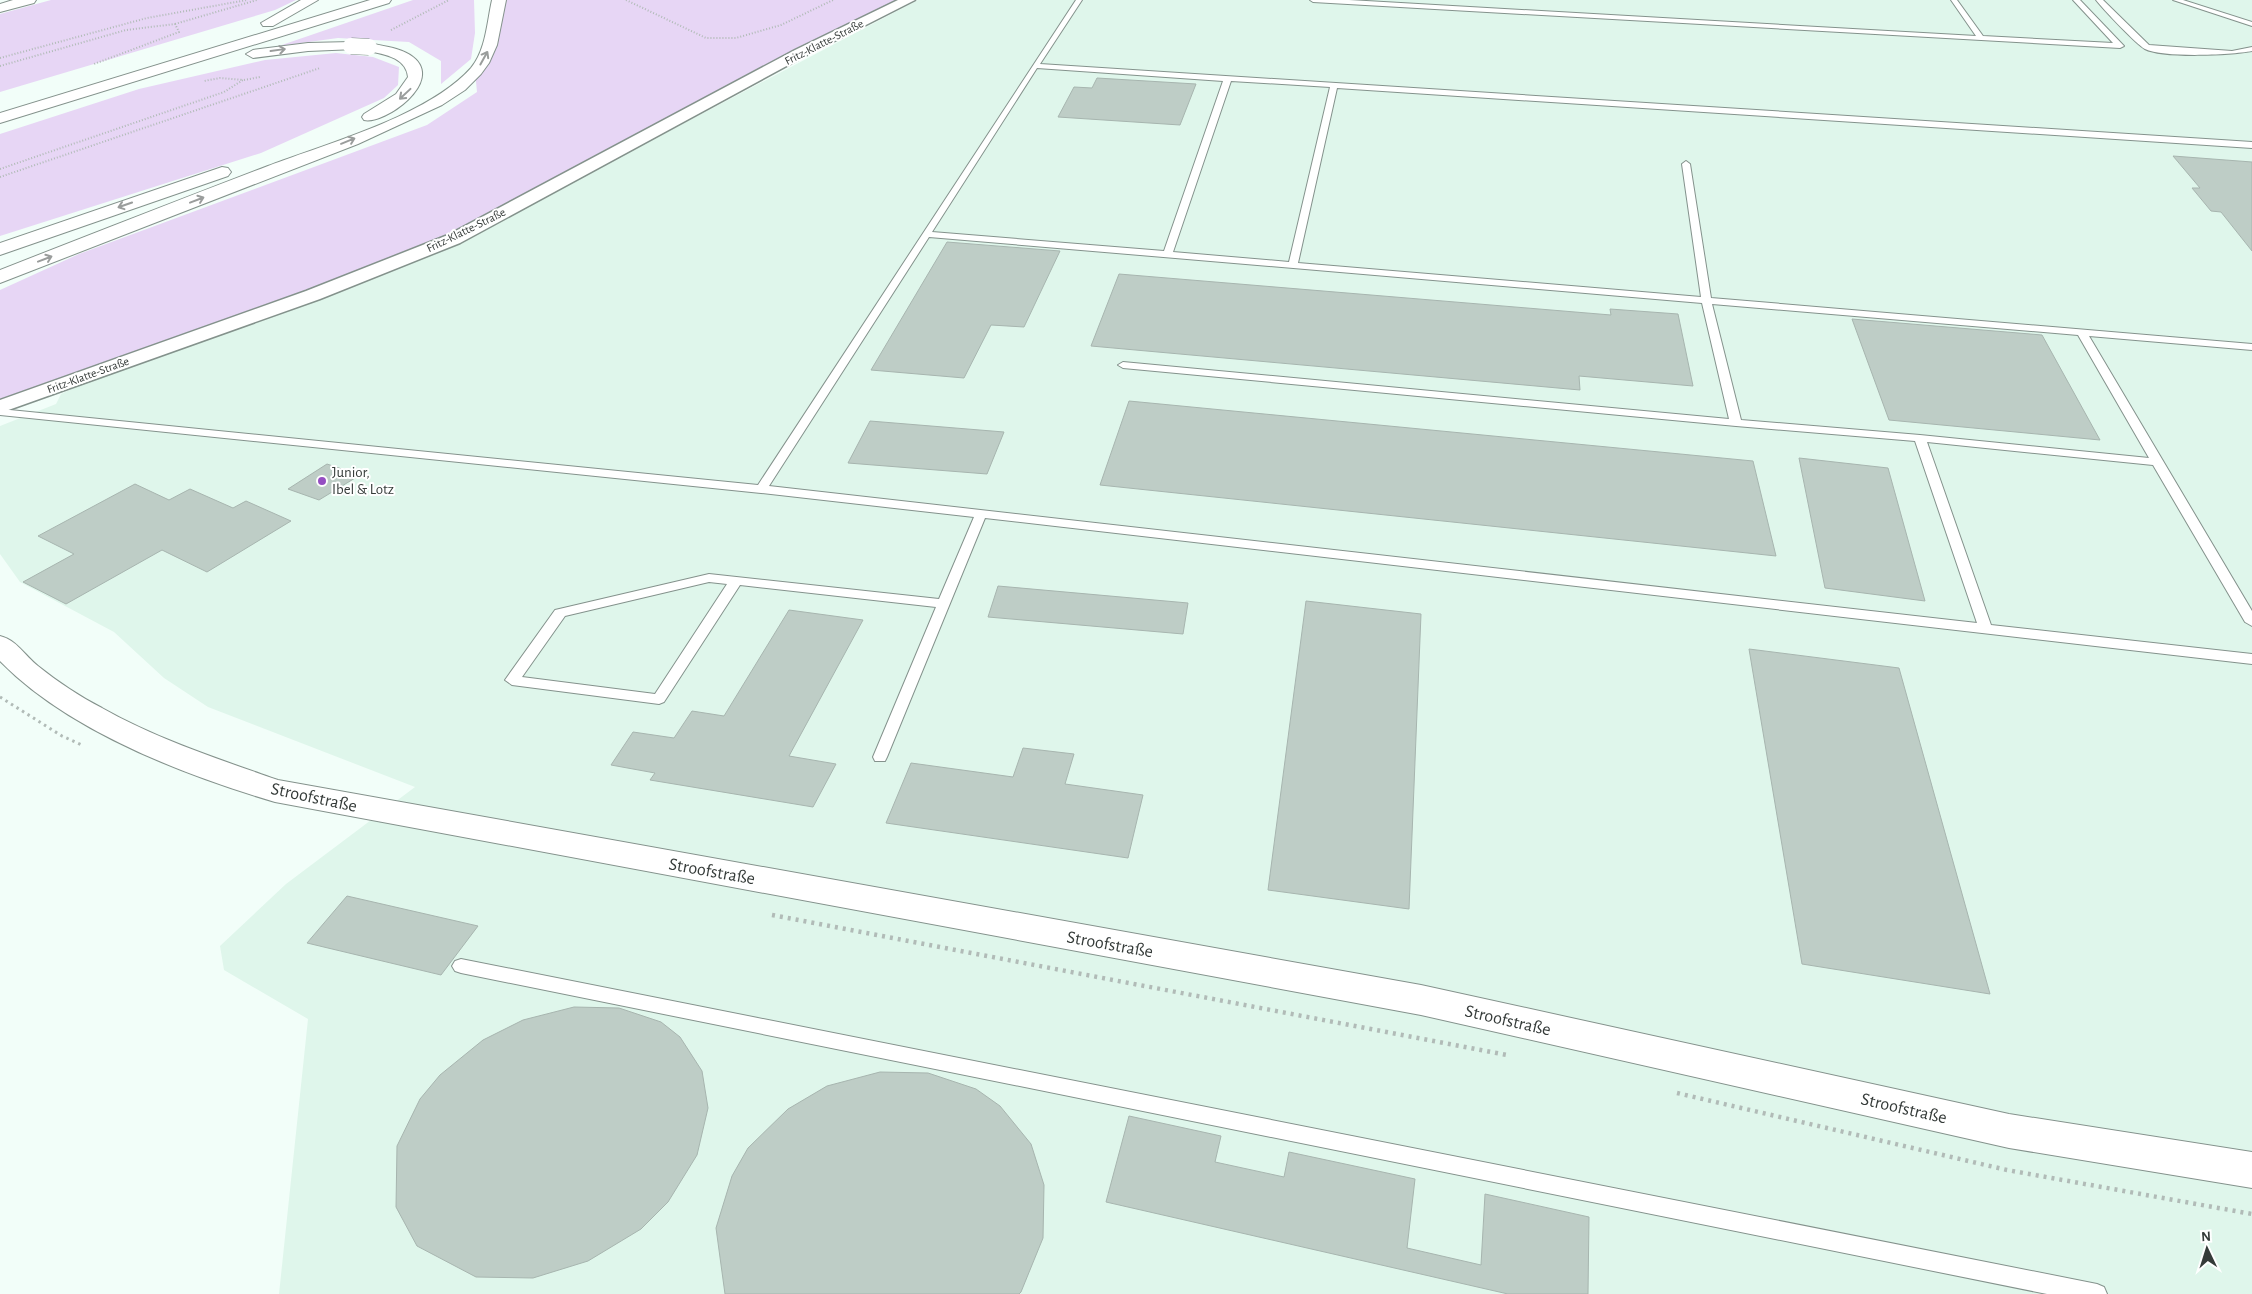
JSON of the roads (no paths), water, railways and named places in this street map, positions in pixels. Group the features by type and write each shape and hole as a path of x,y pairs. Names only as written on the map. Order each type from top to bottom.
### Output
{"main road":[{"path":"0,8 29,0"},
{"path":"258,29 311,0"},
{"path":"0,107 352,0"},
{"path":"0,118 384,0"},
{"path":"0,277 324,151 425,108 462,84 484,60 494,33 499,0"},
{"path":"74,95 259,53 308,47 369,47 397,53 414,64 417,78 405,94 381,111 361,121 254,160"},
{"path":"2,247 237,166"},
{"name":"Stroofstraße","path":"0,645 19,667 88,713 167,752 275,790 1421,1000 2010,1131 2252,1170"}],"street":[{"name":"Fritz-Klatte-Straße","path":"0,407 314,296 454,239 800,54 908,0"}],"lane":[{"path":"761,489 1079,0"},
{"path":"1313,0 2120,46 2076,0"},
{"path":"1954,0 1981,38"},
{"path":"2100,0 2148,47 2161,50 2232,54 2252,49"},
{"path":"2176,0 2252,24"},
{"path":"1035,66 2252,145"},
{"path":"1168,254 1228,78"},
{"path":"1293,265 1334,85"},
{"path":"1686,164 1706,300 1736,423"},
{"path":"928,234 2252,347"},
{"path":"2082,333 2252,622"},
{"path":"1123,365 1736,423 1920,438 2157,462"},
{"path":"0,412 761,489 2252,659"},
{"path":"1920,438 1986,629"},
{"path":"880,757 981,514"},
{"path":"736,581 659,699 512,680 560,613 709,578 944,604"},
{"path":"461,966 2097,1294"}],"place":[{"name":"Junior, Ibel & Lotz","path":"322,481"}]}
